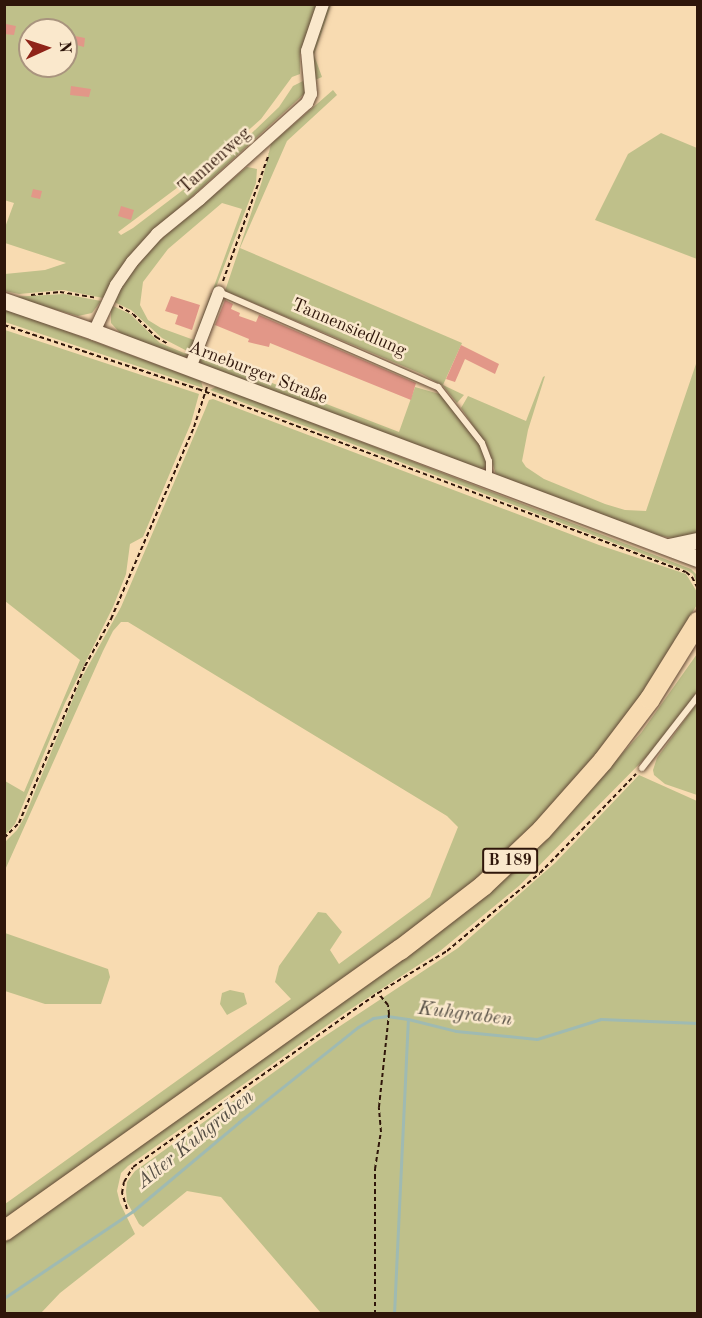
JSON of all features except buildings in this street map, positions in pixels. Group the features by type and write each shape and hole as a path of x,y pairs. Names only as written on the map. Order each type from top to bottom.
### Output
{"main road":[{"name":"Arneburger Straße","path":"4,301 190,368 208,384 493,482 698,558"},
{"path":"669,548 698,542"},
{"name":"B 189","path":"4,1231 392,957 483,886 575,795 631,726 692,640 698,622"}],"street":[{"name":"Tannenweg","path":"94,332 116,285 132,262 157,234 200,199 307,103 311,94 311,82 307,51 323,4"},
{"path":"190,368 219,292"}],"lane":[{"name":"Tannensiedlung","path":"219,292 438,387 482,442 493,482"},
{"path":"642,768 663,744 698,696"}],"path":[{"path":"219,292 270,150"},
{"path":"4,325 208,384 686,572 692,577 698,589"},
{"path":"4,838 19,823 85,666 111,619 194,427 208,384"},
{"path":"128,1209 122,1193 123,1182 133,1167 378,993 447,951 540,873 642,768"},
{"path":"375,1314 375,1169 381,1132 379,1107 389,1014 388,1005 378,993"}],"green space":[{"path":"5,5 319,5 300,54 300,74 292,77 261,119 217,158 118,232 121,235 133,228 229,155 279,107 293,86 303,81 305,93 162,224 111,283 103,298 63,290 19,294 5,291 5,274 45,270 66,263 5,243 4,230 14,203 4,200"},
{"path":"325,5 331,5 314,55 322,77 315,80 310,51"},
{"path":"333,90 337,95 287,141 240,248 462,343 443,385 464,395 457,403 443,386 422,374 225,291 262,181 271,144"},
{"path":"661,133 697,148 697,259 595,220 628,154"},
{"path":"247,167 257,169 256,183 215,290 213,289 242,209 222,203 168,249 143,282 140,305 148,320 161,328 194,340 211,293 214,294 191,353 162,338 131,310 112,301 131,272 155,244"},
{"path":"64,294 101,301 92,313 78,316 11,297"},
{"path":"111,305 130,314 160,343 189,355 182,358 121,334 111,323"},
{"path":"4,308 201,381 203,388 5,322"},
{"path":"213,325 202,356 399,432 415,387 443,395 485,454 486,467 480,470 200,365 198,354"},
{"path":"5,330 199,394 191,423 143,537 130,544 126,574 113,607 65,703 15,824 5,835 5,781 24,792 80,660 5,601"},
{"path":"697,361 697,537 678,539 656,535 496,475 488,448 461,408 468,396 526,421 545,376 528,430 522,461 526,467 544,479 605,504 625,510 646,511"},
{"path":"217,386 691,569 697,575 697,584 693,574 688,571 210,390"},
{"path":"213,399 599,545 686,574 697,592 698,603 631,714 549,813 448,906 5,1222 5,1204 291,999 275,982 279,966 318,912 326,913 342,932 330,950 339,964 430,897 458,827 447,816 128,622 121,622 113,631 103,651 5,870 5,842 17,830 25,816 81,679 121,607 209,400"},
{"path":"697,654 697,691 687,708 657,746 520,885 440,951 346,1012 128,1166 121,1173 117,1191 120,1203 135,1234 60,1293 41,1313 5,1313 5,1239 557,825 641,733"},
{"path":"697,703 697,795 665,784 654,775 653,770 657,758"},
{"path":"639,775 697,801 697,1313 321,1313 221,1197 187,1191 143,1227 139,1224 127,1202 126,1191 127,1182 135,1171 319,1040 458,948 555,863"},
{"path":"5,933 108,969 110,977 101,1004 45,1004 5,991"},
{"path":"230,990 244,993 247,1004 227,1015 220,1004 222,993"}],"waterway":[{"name":"Alter Kuhgraben","path":"4,1298 133,1211 358,1027 373,1018 387,1016 408,1019"},
{"name":"Alter Kuhgraben","path":"394,1314 408,1019 456,1031 537,1039 601,1019 698,1023"}],"water label":[{"name":"Kuhgraben","path":"465,1015"}]}
